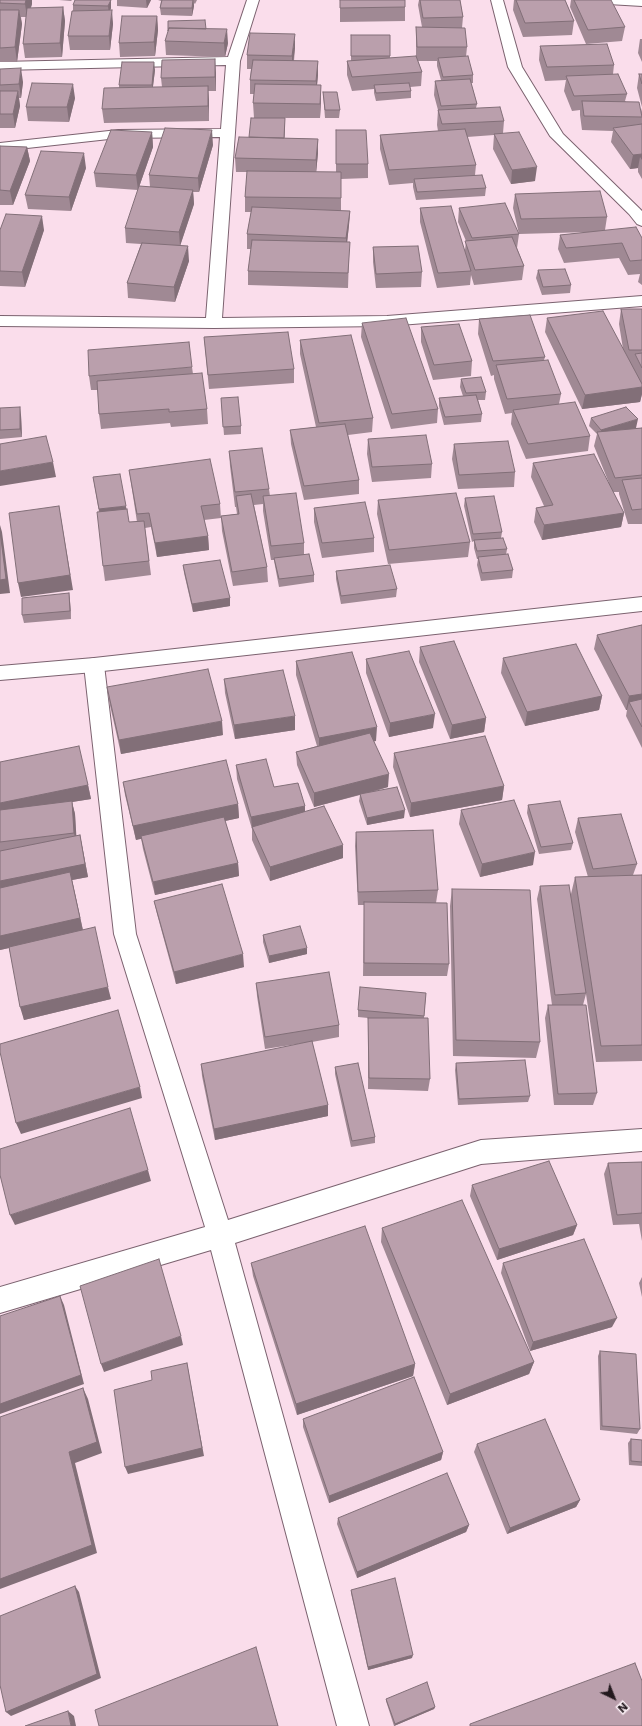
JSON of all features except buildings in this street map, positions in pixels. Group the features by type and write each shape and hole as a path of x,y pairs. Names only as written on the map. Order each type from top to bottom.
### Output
{"street":[{"path":"214,323 233,62 253,0"},
{"path":"497,0 516,67 556,136 639,214"},
{"path":"608,0 642,2"},
{"path":"0,66 233,62"},
{"path":"0,147 118,134 228,133"},
{"path":"0,321 214,323 388,321 642,301"},
{"path":"0,673 94,665 642,604"},
{"path":"94,665 125,934 220,1234 353,1726"},
{"path":"0,1300 220,1234 481,1152 642,1140"}]}
